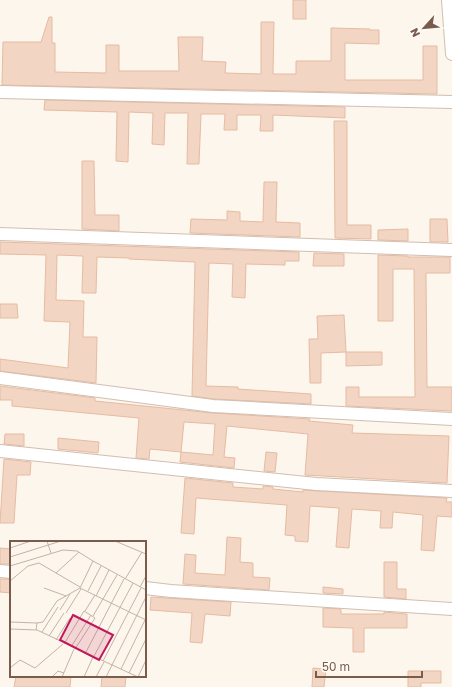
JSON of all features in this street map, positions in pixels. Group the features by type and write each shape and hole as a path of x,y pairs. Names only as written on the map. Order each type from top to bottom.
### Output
{"street":[{"path":"448,0 452,54"},
{"path":"0,92 452,102"},
{"path":"0,234 452,250"},
{"path":"0,378 213,406 452,419"},
{"path":"0,451 316,484 452,491"},
{"path":"0,571 10,572"},
{"path":"146,588 452,609"}],"building":[{"path":"293,0 306,0 306,19 293,19"},
{"path":"49,17 52,17 52,43 55,43 55,72 106,73 106,45 119,45 119,71 179,71 178,37 203,37 202,61 226,62 225,73 261,74 261,22 274,22 273,74 296,74 296,61 331,61 331,28 379,30 379,44 345,43 345,80 423,80 423,46 437,46 437,94 2,85 3,42 41,42"},
{"path":"45,100 345,107 345,118 273,115 273,131 260,131 261,115 237,115 237,130 224,130 225,114 201,114 199,164 187,164 188,113 165,113 164,145 152,144 153,113 129,112 128,162 116,161 117,112 44,110"},
{"path":"334,121 347,121 347,225 371,225 371,239 335,238"},
{"path":"82,161 94,161 95,215 119,215 119,231 82,229"},
{"path":"264,182 277,182 276,222 300,223 300,237 190,233 191,219 227,220 227,211 240,212 240,221 263,222"},
{"path":"430,219 447,219 448,242 430,242"},
{"path":"408,229 408,241 378,240 378,230"},
{"path":"0,242 299,252 299,261 285,261 285,265 246,264 245,298 232,297 233,264 209,263 206,386 238,387 238,389 311,394 311,404 214,399 192,396 195,262 97,257 96,293 82,293 83,256 57,255 56,300 84,301 83,337 97,337 96,383 0,371 0,359 68,368 70,322 44,321 46,255 0,254"},
{"path":"314,253 344,254 344,266 313,266"},
{"path":"378,255 450,257 450,273 426,273 427,387 452,387 452,411 346,406 346,387 359,387 359,397 415,397 414,269 393,269 393,321 378,321"},
{"path":"0,304 17,304 18,318 0,318"},
{"path":"344,315 346,352 321,353 321,383 310,383 309,339 318,339 317,316"},
{"path":"346,352 382,352 382,365 346,366"},
{"path":"0,386 95,398 95,401 213,413 310,419 309,421 353,425 352,433 449,436 447,483 305,475 308,434 227,426 224,457 235,458 234,468 180,462 181,452 150,449 149,459 136,458 139,418 12,406 12,400 0,400","holes":["184,422 215,424 213,455 181,452"]},
{"path":"5,434 24,434 24,446 4,444"},
{"path":"58,438 99,442 98,453 58,449"},
{"path":"266,452 277,453 275,472 264,471"},
{"path":"4,459 31,462 30,475 17,475 14,523 0,523"},
{"path":"185,478 233,483 233,487 263,489 263,486 273,487 273,489 303,492 303,490 447,498 446,502 452,502 452,517 437,516 434,551 421,550 423,515 393,512 392,528 380,528 381,511 352,509 349,548 336,547 339,508 310,506 308,542 295,541 295,536 285,535 287,505 196,498 194,534 181,533"},
{"path":"227,537 241,538 240,562 253,563 253,577 270,578 269,590 183,584 185,554 196,555 195,573 225,575"},
{"path":"0,548 10,549 10,564 0,564"},
{"path":"384,562 397,562 397,589 406,589 406,599 384,597"},
{"path":"0,579 10,579 10,593 0,592"},
{"path":"323,587 343,589 343,594 323,593"},
{"path":"151,597 231,602 230,616 205,614 202,643 190,642 192,613 150,610"},
{"path":"323,608 341,609 341,614 384,614 384,612 407,614 407,628 364,628 364,652 353,652 353,628 323,627"},
{"path":"313,668 326,669 324,687 312,687"},
{"path":"408,671 441,671 441,683 421,683 421,687 408,687"},
{"path":"16,677 71,677 70,687 14,687"},
{"path":"102,677 126,677 125,687 101,687"}]}
